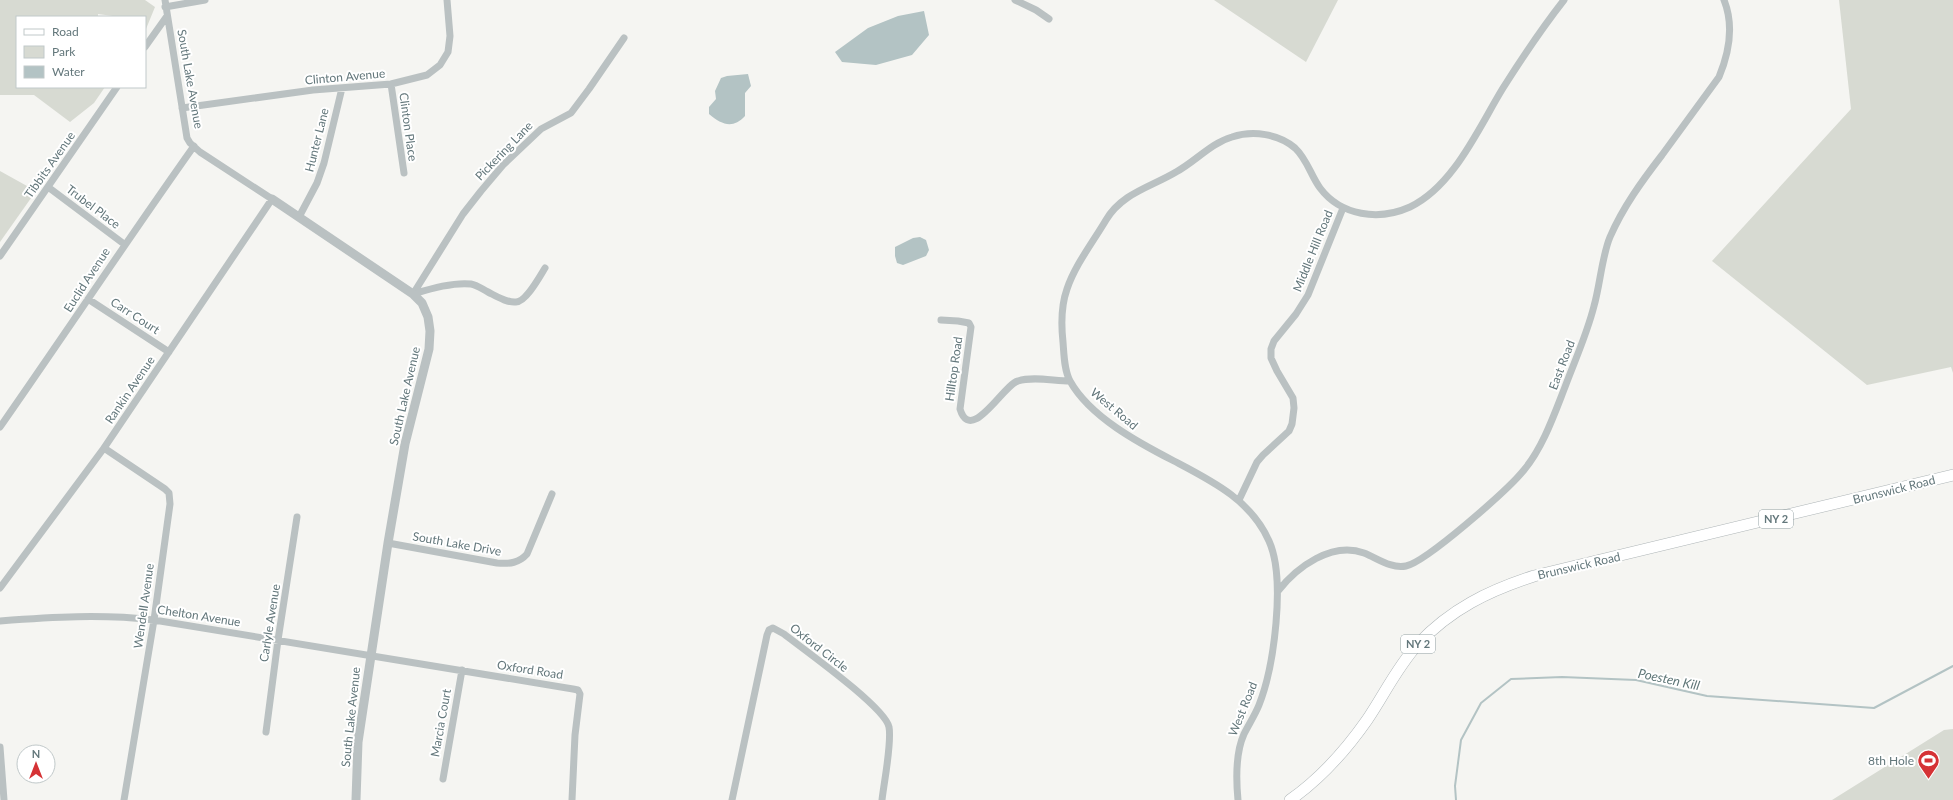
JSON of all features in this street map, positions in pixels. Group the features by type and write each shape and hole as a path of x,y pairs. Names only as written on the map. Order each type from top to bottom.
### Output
{"main road":[{"name":"Brunswick Road","path":"1290,800 1322,772 1347,747 1367,720 1400,666 1418,645 1436,627 1460,609 1486,594 1534,576 1953,475"}],"street":[{"path":"165,3 205,0"},
{"name":"Clinton Avenue","path":"182,108 342,88 391,84 427,75 440,64 448,52 450,36 447,0"},
{"path":"1015,0 1049,18"},
{"name":"Middle Hill Road","path":"1239,500 1257,462 1262,455 1289,431 1292,424 1294,408 1293,398 1271,358 1271,349 1274,341 1296,314 1308,295 1343,208 1354,212 1378,215 1397,212 1429,196 1456,165 1520,62 1564,0"},
{"name":"East Road","path":"1278,591 1285,581 1298,571 1332,551 1358,551 1394,567 1411,565 1466,524 1508,487 1524,470 1535,455 1551,421 1581,348 1594,308 1609,240 1620,215 1640,184 1719,78 1727,59 1729,43 1729,28 1724,0"},
{"name":"South Lake Avenue","path":"165,3 187,138 194,146 413,294 422,302 428,317 430,331 429,349 405,444 370,656 358,742 356,800"},
{"path":"146,46 167,16"},
{"name":"Pickering Lane","path":"413,294 463,214 481,190 503,165 541,129 571,113 590,89 624,38"},
{"name":"Clinton Place","path":"391,84 404,173"},
{"name":"Tibbits Avenue","path":"0,256 116,88"},
{"name":"Hunter Lane","path":"299,216 317,183 324,163 342,88"},
{"name":"West Road","path":"1238,800 1238,755 1243,736 1260,704 1268,678 1275,627 1278,591 1276,565 1270,542 1251,513 1239,500 1219,484 1150,449 1116,428 1098,413 1070,381 1067,374 1061,324 1067,288 1078,266 1110,213 1120,202 1132,193 1177,172 1203,153 1228,138 1237,135 1259,134 1276,137 1297,150 1319,187 1329,198 1343,208"},
{"name":"Euclid Avenue","path":"0,427 124,244 194,146"},
{"name":"Trubel Place","path":"48,187 124,244"},
{"name":"Rankin Avenue","path":"0,588 104,448 272,199"},
{"path":"413,294 427,290 468,284 476,286 508,301 516,302 520,301 527,295 545,268"},
{"name":"Carr Court","path":"88,299 169,352"},
{"name":"Hilltop Road","path":"941,320 969,323 971,327 960,410 962,416 968,421 974,421 980,418 1005,390 1016,381 1070,381"},
{"name":"Wendell Avenue","path":"104,448 155,481 169,493 170,504 154,620 124,800"},
{"name":"South Lake Drive","path":"388,543 497,563 509,564 521,561 528,554 552,494"},
{"name":"Carlyle Avenue","path":"266,732 278,640 297,517"},
{"name":"Chelton Avenue","path":"0,621 66,616 127,617 154,620 370,656"},
{"name":"Oxford Circle","path":"732,800 767,635 769,630 773,628 784,634 856,690 879,711 888,722 889,736 882,800"},
{"name":"Oxford Road","path":"370,656 578,690 580,694 575,735 572,800"},
{"name":"Marcia Court","path":"443,779 462,670"},
{"path":"0,747 4,800"}],"green space":[{"path":"0,0 145,0 155,7 146,29 146,16 113,16 98,14 98,16 16,16 16,88 104,88 94,103 70,122 34,95 0,95"},
{"path":"1214,0 1338,0 1306,62"},
{"path":"1839,0 1953,0 1953,373 1951,367 1867,385 1712,261 1851,109"},
{"path":"0,171 36,191 0,242"},
{"path":"1953,729 1953,800 1832,800 1944,730"}],"water":[{"path":"924,11 929,35 912,55 876,65 842,62 835,52 868,28 898,16"},
{"path":"748,74 751,86 745,93 745,116 736,123 727,124 718,121 709,114 709,107 716,99 715,91 721,78"},
{"path":"920,237 926,240 929,250 926,256 903,265 897,263 895,247 913,238"}],"waterway":[{"name":"Poesten Kill","path":"1456,800 1455,786 1461,740 1481,703 1511,679 1562,677 1636,680 1707,696 1874,708 1953,666"}],"place":[{"name":"8th Hole","path":"1929,780"}]}
